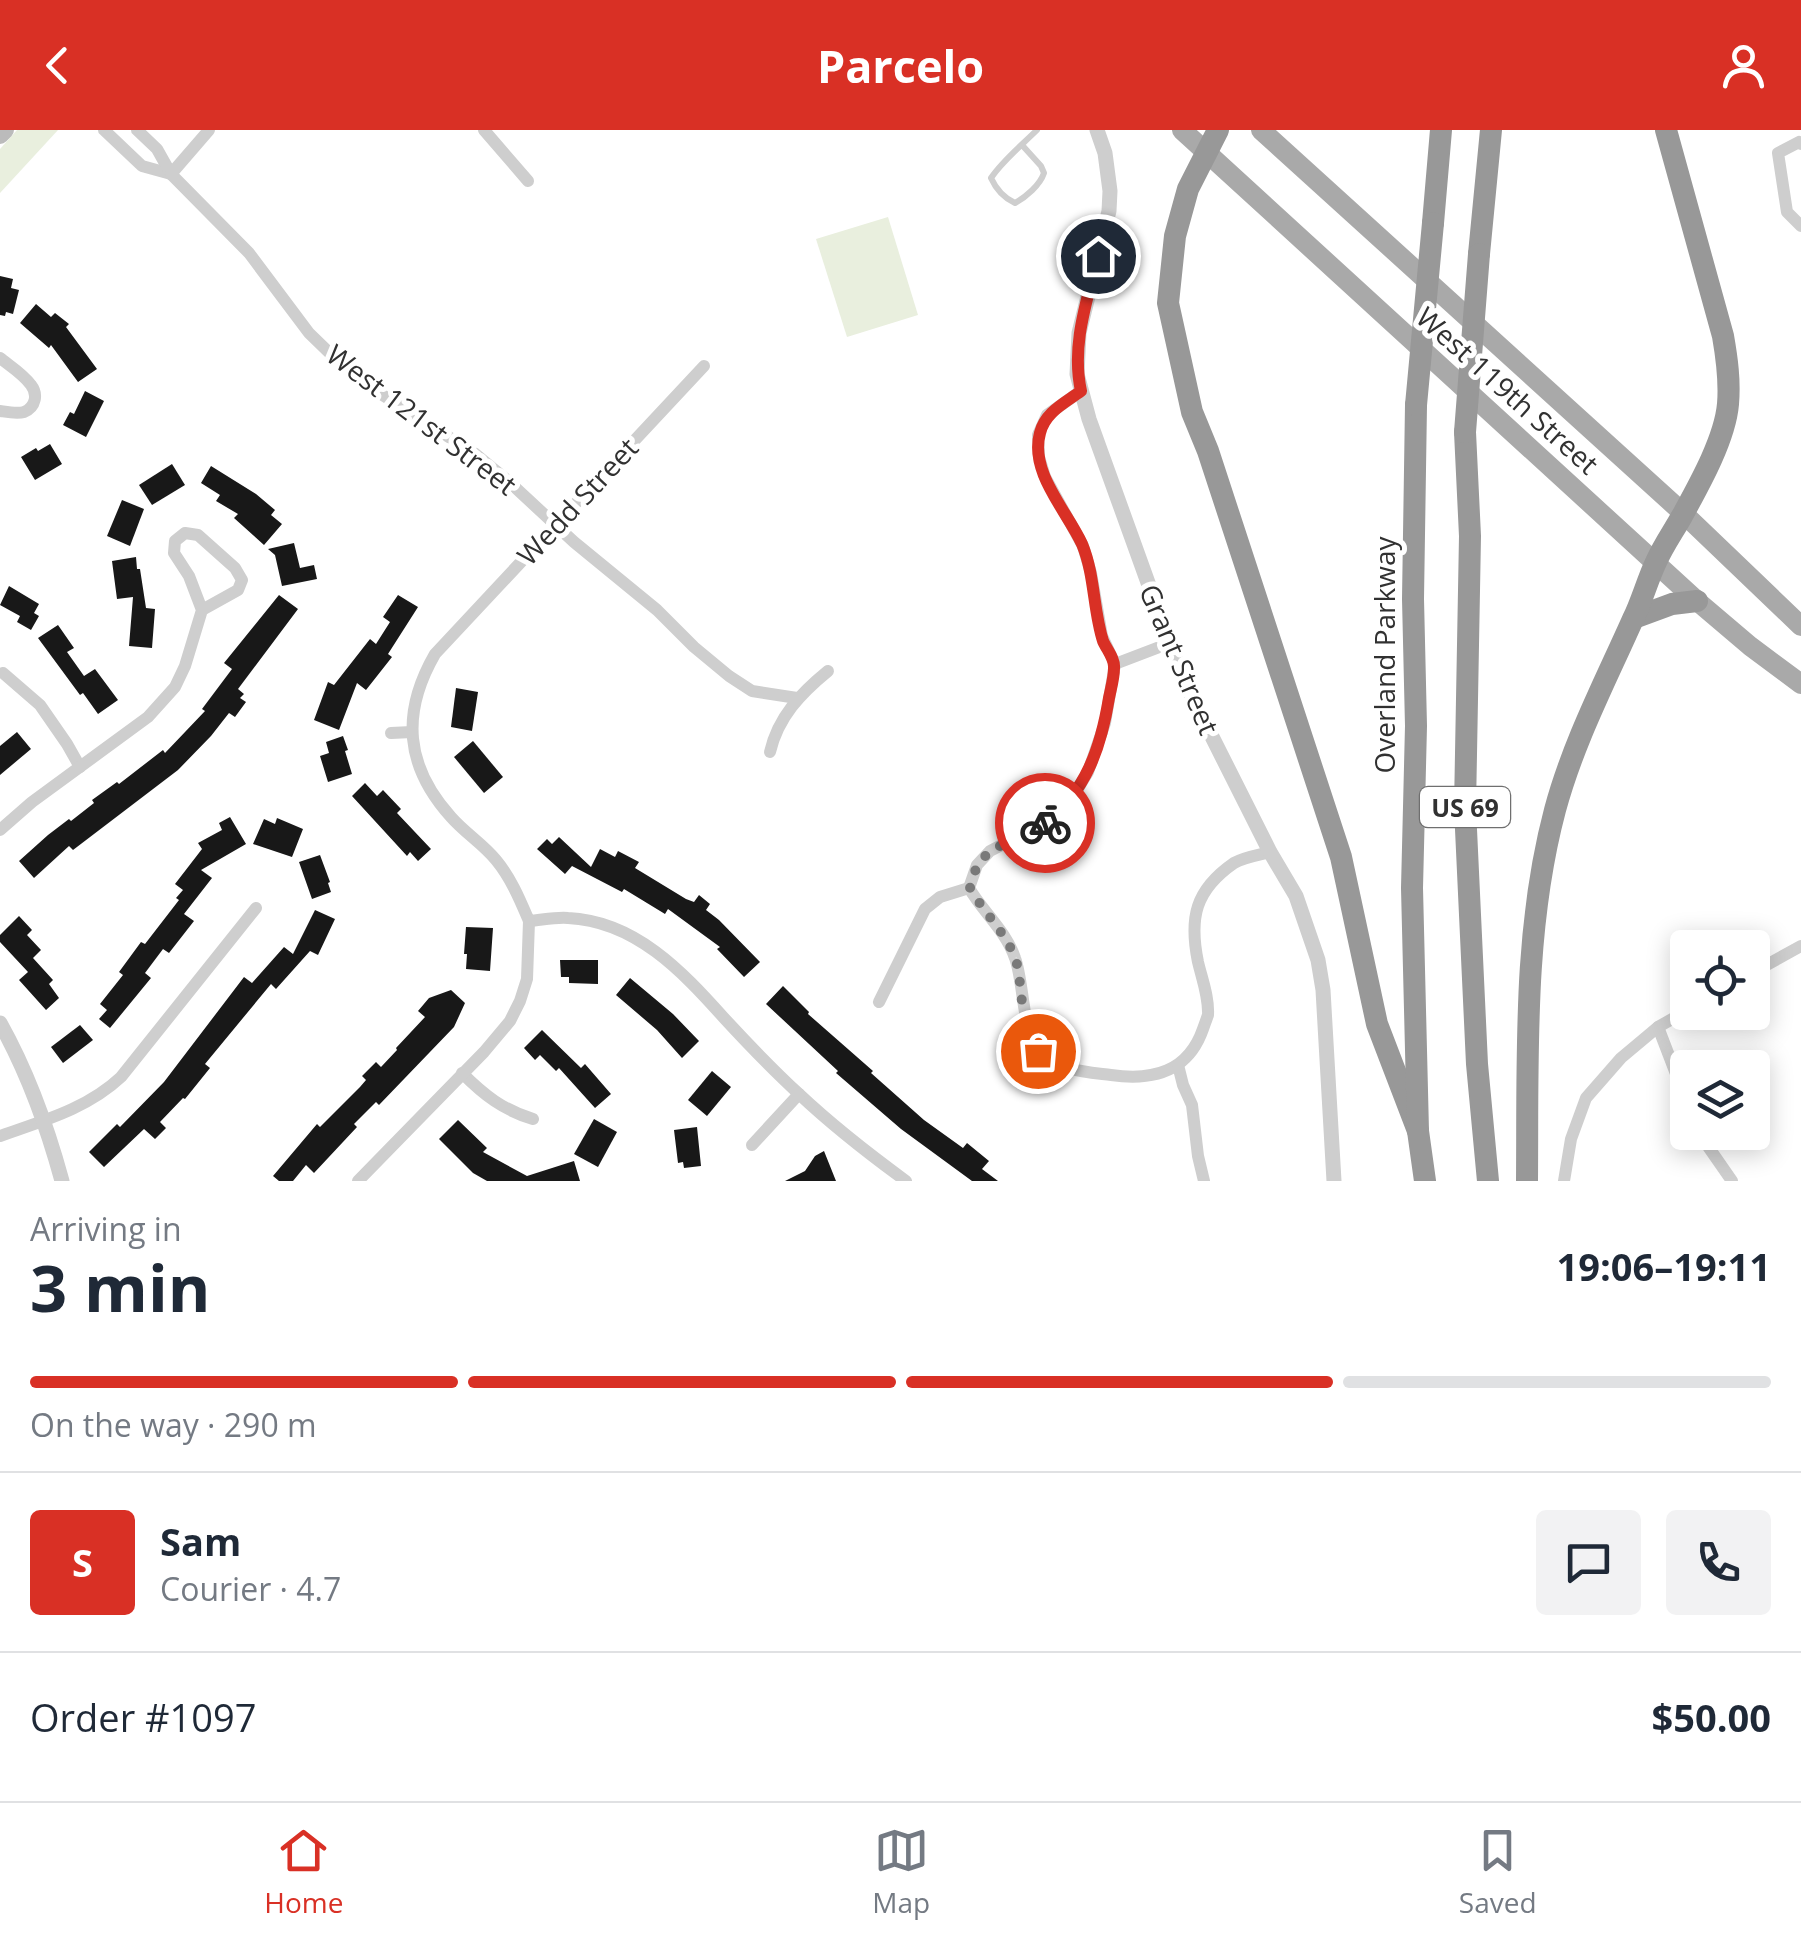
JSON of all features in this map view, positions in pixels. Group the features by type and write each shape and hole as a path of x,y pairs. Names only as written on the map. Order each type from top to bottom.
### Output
{"highway":[{"path":"1218,130 1188,189 1175,236 1168,303 1192,412 1341,857 1377,1024 1418,1131"},
{"name":"Overland Parkway","path":"1424,1181 1418,1131 1412,888 1416,405 1441,130"},
{"name":"US 69","path":"1488,1181 1477,1064 1466,825 1470,536 1465,432 1491,130"},
{"path":"1527,1181 1534,933 1542,868 1556,809 1573,753 1656,562 1715,450 1728,408 1728,366 1666,130"},
{"path":"1634,618 1672,604 1697,601"}],"main road":[{"name":"West 119th Street","path":"1182,130 1697,601 1801,684"},
{"name":"West 119th Street","path":"1261,130 1684,514 1801,626"}],"street":[{"name":"West 121st Street","path":"104,130 142,166 171,174"},
{"name":"West 121st Street","path":"137,130 157,149 171,174 234,236 309,333 344,368 474,453 728,676 752,691 797,698"},
{"path":"171,174 209,130"},
{"path":"484,130 528,180"},
{"name":"Grant Street","path":"1097,130 1108,169 1109,211 1079,333 1076,360 1081,391 1182,677 1296,896 1318,960 1334,1181"},
{"path":"1801,144 1778,153 1787,212 1801,226"},
{"path":"0,358 33,387 36,399 27,411 0,411"},
{"name":"Wedd Street","path":"412,732 419,689 435,654 704,366"},
{"path":"1081,391 1047,416 1038,435 1039,457 1044,477 1082,546 1102,636 1115,664 1101,735 1080,787 1044,824 990,851 977,865 970,888 1014,954 1022,1005 1038,1051 1076,1071 1130,1078 1149,1076 1178,1065 1193,1052 1208,1016 1194,936 1194,913 1201,895 1236,862 1270,852"},
{"path":"0,830 148,717 174,687 185,666 202,610 189,576 174,553 175,542 185,534 198,535 242,580 238,590 202,610"},
{"path":"1115,664 1170,643"},
{"path":"770,752 783,718 797,698 828,671"},
{"path":"3,673 40,705 80,767"},
{"path":"358,1181 501,1033 520,1001 527,979 530,921 512,883 495,859 436,797 414,753 412,732 391,734"},
{"path":"879,1002 925,909 940,896 970,888"},
{"path":"0,1136 75,1109 120,1078 256,908"},
{"path":"530,921 586,921 644,943 695,984 798,1094 906,1181"},
{"path":"1770,963 1801,946"},
{"path":"1564,1181 1570,1139 1586,1098 1622,1058 1670,1020"},
{"path":"0,1022 44,1120 62,1181"},
{"path":"1658,1026 1670,1058"},
{"path":"1178,1065 1192,1104 1204,1181"},
{"path":"462,1074 497,1104 533,1119"},
{"path":"752,1145 798,1094"},
{"path":"1710,1150 1732,1181"}],"lane":[{"path":"1022,145 1044,173 1015,202 991,178 1022,145 1038,130"}],"green space":[{"path":"17,130 58,130 0,193 0,149"},
{"path":"888,217 918,315 847,337 816,239"}],"building":[{"path":"0,276 13,279 11,288 19,290 13,314 6,312 5,316 0,315"},
{"path":"36,304 51,317 55,313 69,324 66,327 97,369 78,382 51,345 49,348 20,323"},
{"path":"85,391 104,401 86,437 63,425 70,412 74,414"},
{"path":"50,444 62,464 35,480 21,457"},
{"path":"172,464 185,485 152,505 139,485"},
{"path":"211,466 275,510 271,515 282,524 264,545 234,518 238,514 216,501 220,495 201,483"},
{"path":"122,500 144,509 130,546 107,536"},
{"path":"294,543 300,568 314,565 317,579 282,586 275,555 268,549"},
{"path":"136,557 146,608 155,609 152,648 129,646 133,597 117,599 112,561"},
{"path":"9,586 39,604 34,613 39,616 31,630 17,622 20,616 0,605"},
{"path":"279,595 298,609 238,689 244,694 240,698 246,702 235,717 229,713 178,770 73,850 69,846 34,878 19,861 94,803 92,800 163,750 165,753 205,711 202,709 232,669 224,663"},
{"path":"398,595 418,607 388,654 392,657 366,690 357,683 339,730 314,720 328,682 334,685 370,639 376,644 390,622 383,617"},
{"path":"58,625 74,648 67,652 84,676 95,669 118,700 98,714 38,638"},
{"path":"456,688 478,692 472,731 451,727"},
{"path":"17,732 31,749 0,775 0,746"},
{"path":"343,736 352,774 328,782 320,756 329,753 326,742"},
{"path":"473,741 503,777 484,793 454,757"},
{"path":"365,783 377,796 383,790 401,809 397,813 431,849 418,861 410,852 407,856 352,796"},
{"path":"230,817 246,844 201,870 212,878 184,914 194,921 169,953 163,949 145,973 151,978 110,1028 99,1019 107,1010 100,1004 123,975 119,972 141,942 145,944 179,900 176,898 183,890 175,884 202,849 198,843 222,830 219,823"},
{"path":"277,818 303,829 292,857 253,844 264,819 275,824"},
{"path":"559,837 591,867 600,849 615,857 618,851 639,862 635,868 686,899 694,902 699,895 710,904 706,910 760,962 744,977 717,949 720,947 668,909 665,914 624,889 622,892 572,866 565,874 537,849 547,839 552,844"},
{"path":"320,855 331,892 312,899 299,862"},
{"path":"315,910 335,919 318,955 310,951 276,989 271,984 205,1064 210,1068 160,1122 166,1128 155,1139 144,1129 104,1167 89,1152 164,1082 244,977 252,983 284,947 293,954"},
{"path":"19,916 32,930 27,935 41,950 33,958 53,980 49,984 59,998 46,1010 19,980 28,972 0,942 0,935"},
{"path":"466,927 493,928 490,971 466,969"},
{"path":"560,960 598,960 598,984 569,983 569,977 561,977"},
{"path":"630,978 699,1041 682,1058 616,995"},
{"path":"783,986 808,1014 924,1120 963,1148 967,1143 989,1161 982,1169 998,1181 972,1181 901,1129 836,1073 766,1004"},
{"path":"451,990 465,1003 454,1027 379,1105 376,1102 354,1124 357,1127 314,1173 306,1165 293,1181 279,1181 273,1176 317,1124 320,1127 360,1087 366,1080 362,1076 376,1062 381,1067 397,1050 425,1017 418,1011 429,998"},
{"path":"80,1025 93,1040 63,1063 51,1047"},
{"path":"542,1030 581,1068 585,1064 611,1094 595,1108 559,1068 556,1071 540,1055 535,1060 524,1048"},
{"path":"712,1071 731,1087 707,1116 688,1100"},
{"path":"594,1119 617,1132 598,1167 574,1154"},
{"path":"458,1120 487,1148 483,1152 527,1176 574,1161 580,1181 487,1181 473,1173 439,1139"},
{"path":"697,1127 701,1166 684,1168 683,1162 678,1163 674,1130"},
{"path":"824,1151 836,1181 785,1181 805,1171 815,1156"}],"way so far":[{"path":"1038,1051 1022,1005 1014,954 970,888 977,865 990,851 1045,823"}],"route":[{"path":"1045,823 1072,798 1088,772 1105,723 1115,664 1102,636 1082,546 1044,477 1038,435 1047,416 1081,391 1076,360 1079,333 1098,256"}]}
